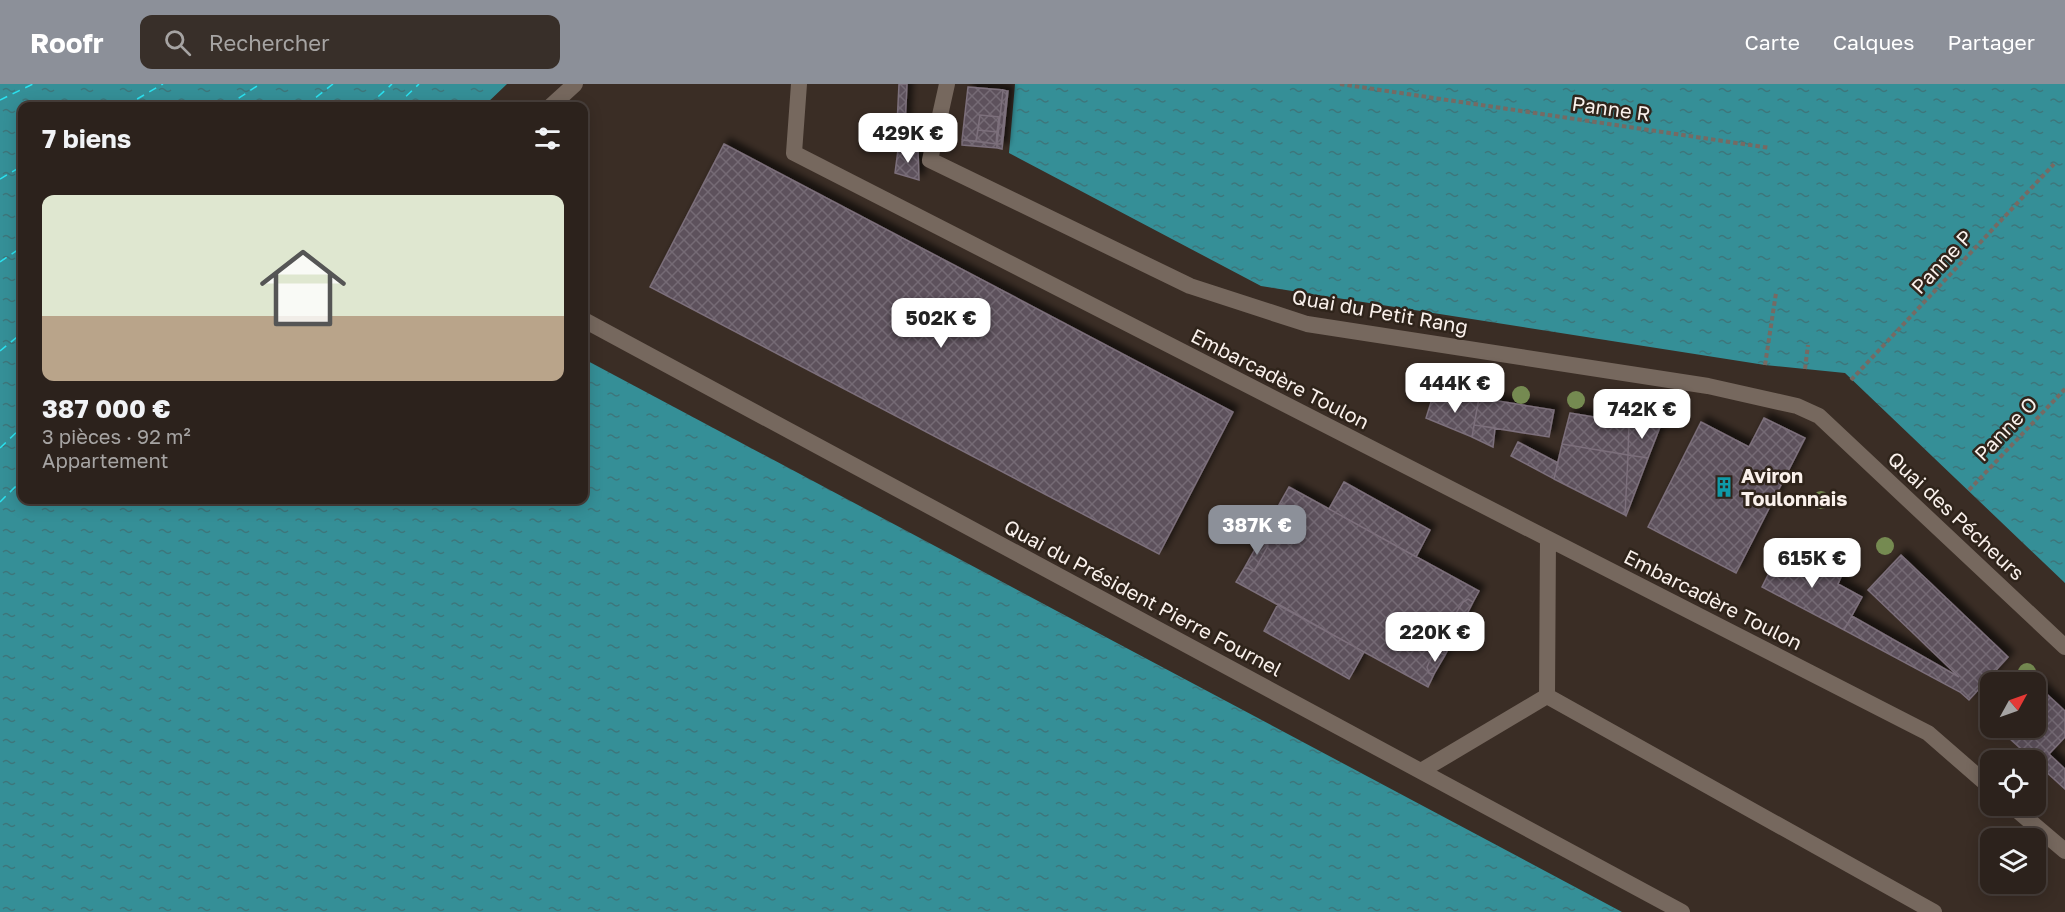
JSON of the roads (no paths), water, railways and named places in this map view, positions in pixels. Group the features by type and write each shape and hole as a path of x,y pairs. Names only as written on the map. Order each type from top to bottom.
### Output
{"lane":[{"path":"555,102 575,84"},
{"name":"Embarcadère Toulon","path":"799,84 794,153 1928,733 1980,778"},
{"name":"Quai du Petit Rang","path":"947,84 930,160 1190,286 1307,324 1708,386 1797,406 1819,416"},
{"name":"Quai du Président Pierre Fournel","path":"588,322 1682,912"},
{"name":"Quai des Pécheurs","path":"1819,416 2065,647"},
{"path":"1546,696 1548,539"},
{"path":"1421,771 1546,696"},
{"path":"1546,696 1934,912"},
{"path":"2024,816 2065,851"}],"water":[{"path":"0,84 507,84 488,102 18,102 18,504 588,504 588,361 1622,912 0,912"},
{"path":"1015,84 2065,84 2065,583 1845,373 1765,365 1261,286 1009,153"}],"place":[{"name":"Aviron Toulonnais","path":"1724,487"}]}
